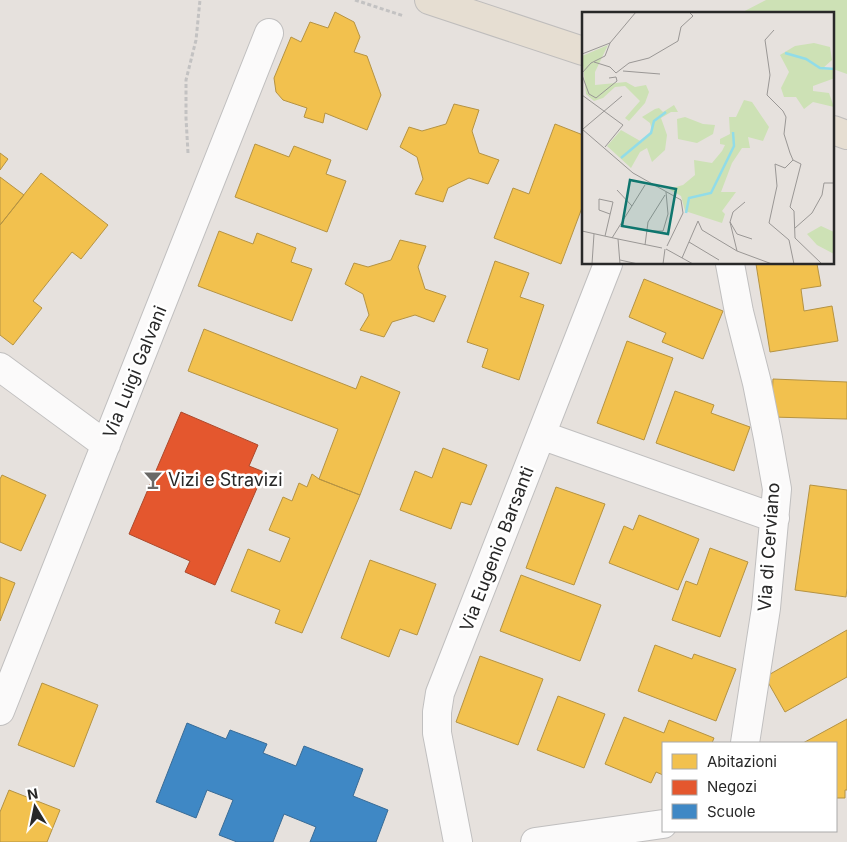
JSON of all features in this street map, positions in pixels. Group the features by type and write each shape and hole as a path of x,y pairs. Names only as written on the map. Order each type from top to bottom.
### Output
{"main road":[{"path":"429,0 582,51"},
{"path":"834,130 847,135"}],"street":[{"name":"Via Luigi Galvani","path":"0,711 269,33"},
{"name":"Via Eugenio Barsanti","path":"458,842 436,733 440,693 608,265"},
{"name":"Via di Cerviano","path":"730,265 739,312 757,384 777,489 766,608 745,742"},
{"path":"0,367 106,445"},
{"path":"541,435 775,518"},
{"path":"535,842 662,824"}],"path":[{"path":"189,154 186,118 186,80 196,40 200,0"}],"green space":[{"path":"766,0 847,0 847,74 834,69 834,12 743,12"}],"building: Abitazioni":[{"path":"335,12 354,22 360,37 354,52 367,56 381,95 367,130 325,113 323,123 304,117 307,108 283,100 276,92 274,78 291,37 301,42 310,22 328,28"},
{"path":"454,104 479,110 472,131 479,153 499,160 488,184 469,178 448,188 443,202 415,194 423,179 417,157 400,147 409,127 422,131 446,124"},
{"path":"555,124 582,135 582,208 561,264 494,238 513,188 529,194"},
{"path":"255,144 289,157 294,146 331,160 326,174 346,181 327,232 235,197"},
{"path":"0,153 8,159 0,170"},
{"path":"41,173 108,225 81,259 72,252 33,301 42,308 13,345 0,335 0,225"},
{"path":"0,177 24,195 0,225"},
{"path":"219,231 253,244 257,233 296,248 291,262 312,269 292,321 198,286"},
{"path":"400,240 426,246 418,267 425,289 446,296 434,322 415,315 392,322 384,337 360,330 369,315 363,294 345,284 354,263 368,267 391,260"},
{"path":"495,261 529,273 520,297 544,305 519,380 482,367 488,349 467,342"},
{"path":"756,265 817,265 821,286 801,289 804,311 832,306 838,341 770,352"},
{"path":"644,279 723,311 703,359 662,342 666,333 629,317"},
{"path":"204,329 356,389 361,376 400,392 360,495 319,479 338,429 188,371"},
{"path":"627,341 673,358 644,440 597,423"},
{"path":"773,379 847,382 847,419 771,417"},
{"path":"675,391 714,405 711,413 750,427 734,471 656,443"},
{"path":"443,448 487,465 471,505 461,502 451,529 400,510 415,471 432,478"},
{"path":"312,474 319,479 360,495 302,633 275,623 280,610 231,591 248,549 280,562 290,538 269,530 283,497 292,501 299,483 307,487"},
{"path":"2,475 46,495 21,551 0,542 0,479"},
{"path":"810,485 847,490 846,597 795,590"},
{"path":"556,487 605,504 574,585 526,568"},
{"path":"639,515 699,539 678,590 609,563 624,526 633,530"},
{"path":"710,548 748,562 720,637 672,620 686,581 697,585"},
{"path":"370,560 436,584 417,635 400,629 389,657 341,638"},
{"path":"521,575 601,605 580,661 500,631"},
{"path":"0,577 15,583 0,621"},
{"path":"847,630 847,677 785,712 765,677"},
{"path":"655,645 692,659 694,654 736,669 716,721 638,691"},
{"path":"480,656 543,679 518,745 456,722"},
{"path":"42,683 98,705 74,767 18,745"},
{"path":"558,696 605,714 584,768 537,750"},
{"path":"624,717 664,733 669,720 714,738 712,742 662,742 662,775 656,772 651,783 605,764"},
{"path":"847,719 847,790 845,790 845,798 837,798 837,742 805,742"},
{"path":"9,790 60,810 47,842 0,842 0,812"}],"building: Negozi":[{"path":"181,412 258,445 249,466 264,472 215,585 185,572 190,561 129,534"}],"building: Scuole":[{"path":"187,723 226,739 230,730 267,744 263,753 296,766 304,746 363,769 353,796 388,810 376,842 310,842 316,827 284,814 273,842 237,842 219,835 233,800 207,790 196,818 156,802"}],"place":[{"name":"Vizi e Stravizi","path":"153,480"}]}
